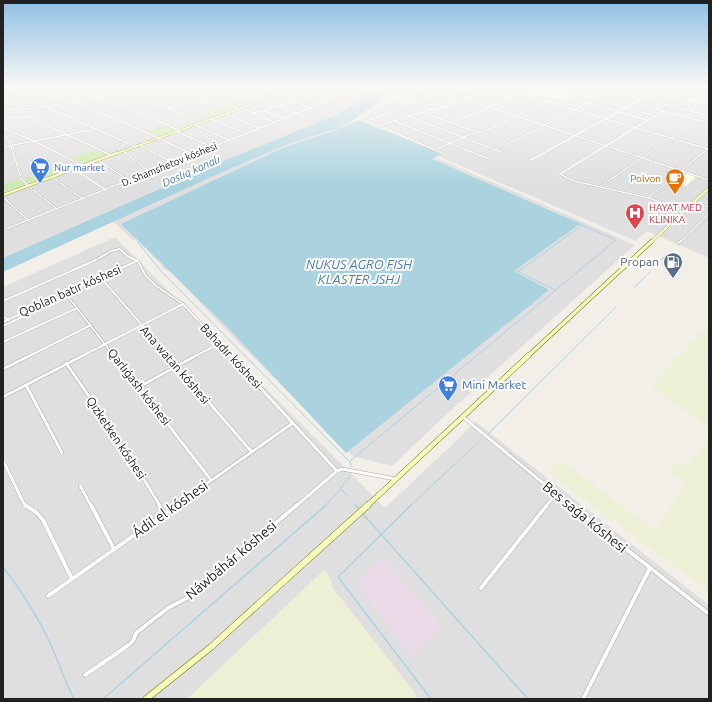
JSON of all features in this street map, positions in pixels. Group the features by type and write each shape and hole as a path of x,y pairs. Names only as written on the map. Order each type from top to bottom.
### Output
{"main road":[{"path":"3,196 210,120"},
{"path":"146,699 211,647 347,525 709,188"}],"street":[{"path":"35,120 112,156"},
{"path":"76,120 136,147"},
{"path":"117,120 193,154"},
{"path":"160,120 212,147"},
{"path":"214,120 246,134"},
{"path":"240,120 260,128"},
{"path":"269,120 274,122"},
{"name":"D. Shamshetov kóshesi","path":"3,230 280,120"},
{"path":"397,120 380,126 435,150 476,132 487,130 508,120"},
{"path":"417,120 501,152"},
{"path":"443,120 476,132"},
{"path":"526,120 709,180"},
{"path":"505,145 555,120"},
{"path":"531,160 603,120"},
{"path":"607,120 708,149"},
{"path":"643,120 647,121"},
{"path":"601,186 697,120 709,123"},
{"path":"393,121 489,159"},
{"path":"647,121 560,174 574,181 649,198 684,211"},
{"path":"195,125 229,140"},
{"path":"4,128 84,166"},
{"path":"3,147 97,129"},
{"path":"3,131 11,146 21,178 28,186 57,209"},
{"path":"140,145 173,163"},
{"path":"649,198 708,149"},
{"path":"123,151 150,172"},
{"path":"98,160 128,181"},
{"path":"74,169 106,190"},
{"path":"52,177 83,199"},
{"path":"3,196 28,220"},
{"path":"694,202 709,207"},
{"path":"678,243 709,214"},
{"name":"Bahadır kóshesi","path":"3,301 96,260 111,251 120,250 127,256 138,261 141,270 150,280 183,304 337,471"},
{"name":"Qoblan batır kóshesi","path":"3,322 138,261"},
{"name":"Ana watan kóshesi","path":"101,278 251,452"},
{"name":"Qarlıǵash kóshesi","path":"66,294 211,480"},
{"path":"3,397 66,363 183,304"},
{"path":"3,342 78,308"},
{"name":"Qoblan batır kóshesi","path":"3,326 31,313"},
{"path":"3,317 13,322"},
{"path":"3,369 91,325"},
{"path":"139,387 219,344"},
{"name":"Qızketken kóshesi","path":"66,363 128,453 164,513"},
{"path":"26,385 62,453"},
{"name":"Bes saǵa kóshesi","path":"463,417 556,494 709,614"},
{"name":"Ádil el kóshesi","path":"48,596 293,423"},
{"path":"3,460 25,506 36,512 43,520 72,579"},
{"path":"337,471 342,469 396,479"},
{"name":"Náwbáhár kóshesi","path":"85,675 126,647 133,641 136,633 168,608 187,598 337,471"},
{"path":"80,486 114,549"},
{"path":"481,588 556,494"},
{"path":"583,699 650,568"}],"shaded area":[{"name":"NUKUS AGRO FISH KLASTER JSHJ","path":"3,120 354,120 635,245 450,411 392,466 352,456 224,328 171,272 163,269 155,258 152,257 152,255 140,243 140,239 133,240 110,219 3,266"},
{"path":"365,120 709,120 709,258 647,231 636,241 438,156 442,153"},
{"path":"681,172 696,177 686,186 671,181"},
{"path":"115,237 385,508 476,422 709,605 709,699 3,699 3,287"},
{"path":"703,329 709,332 709,370 681,353"},
{"path":"678,354 709,371 709,428 651,386"},
{"path":"709,440 709,592 549,473 559,459 654,529 686,484 669,470 675,462 684,467"},
{"path":"383,558 441,627 412,659 357,582"},
{"path":"324,570 332,580 331,586 415,693 418,699 187,699"}],"green space":[{"path":"168,125 177,130 159,137 147,132"},
{"path":"96,150 108,155 84,163 71,158"},
{"path":"72,162 79,165 28,183 25,179"},
{"path":"19,179 25,184 3,192 3,186"}],"water":[{"path":"325,120 353,120 338,128 288,144 220,173 3,272 3,258 221,162"},
{"name":"NUKUS AGRO FISH KLASTER JSHJ","path":"359,120 442,154 432,159 580,224 514,271 549,290 346,453 227,327 121,224 287,146 331,132"}],"waterway":[{"path":"435,161 582,225"},
{"path":"350,461 616,240 582,225"},
{"path":"519,271 582,225"},
{"path":"137,241 160,270 350,462 352,467"},
{"path":"660,261 664,257"},
{"path":"654,268 659,262"},
{"path":"515,270 555,290"},
{"path":"635,287 646,276"},
{"path":"488,434 616,307"},
{"path":"410,506 482,439"},
{"path":"341,488 351,474"},
{"path":"326,505 341,489 348,496"},
{"path":"354,504 359,509"},
{"path":"103,699 326,505"},
{"path":"381,534 411,505"},
{"path":"362,513 381,534"},
{"path":"381,534 528,699"},
{"path":"381,534 338,577 431,699"},
{"path":"3,567 41,624 74,699"}],"place":[{"name":"Nur market","path":"40,184"},
{"name":"Polvon","path":"675,195"},
{"name":"HAYAT MED KLINIKA","path":"635,230"},
{"name":"Propan","path":"673,279"},
{"name":"Mini Market","path":"448,402"}],"water label":[{"name":"Doslıq kanalı","path":"191,171"}]}
